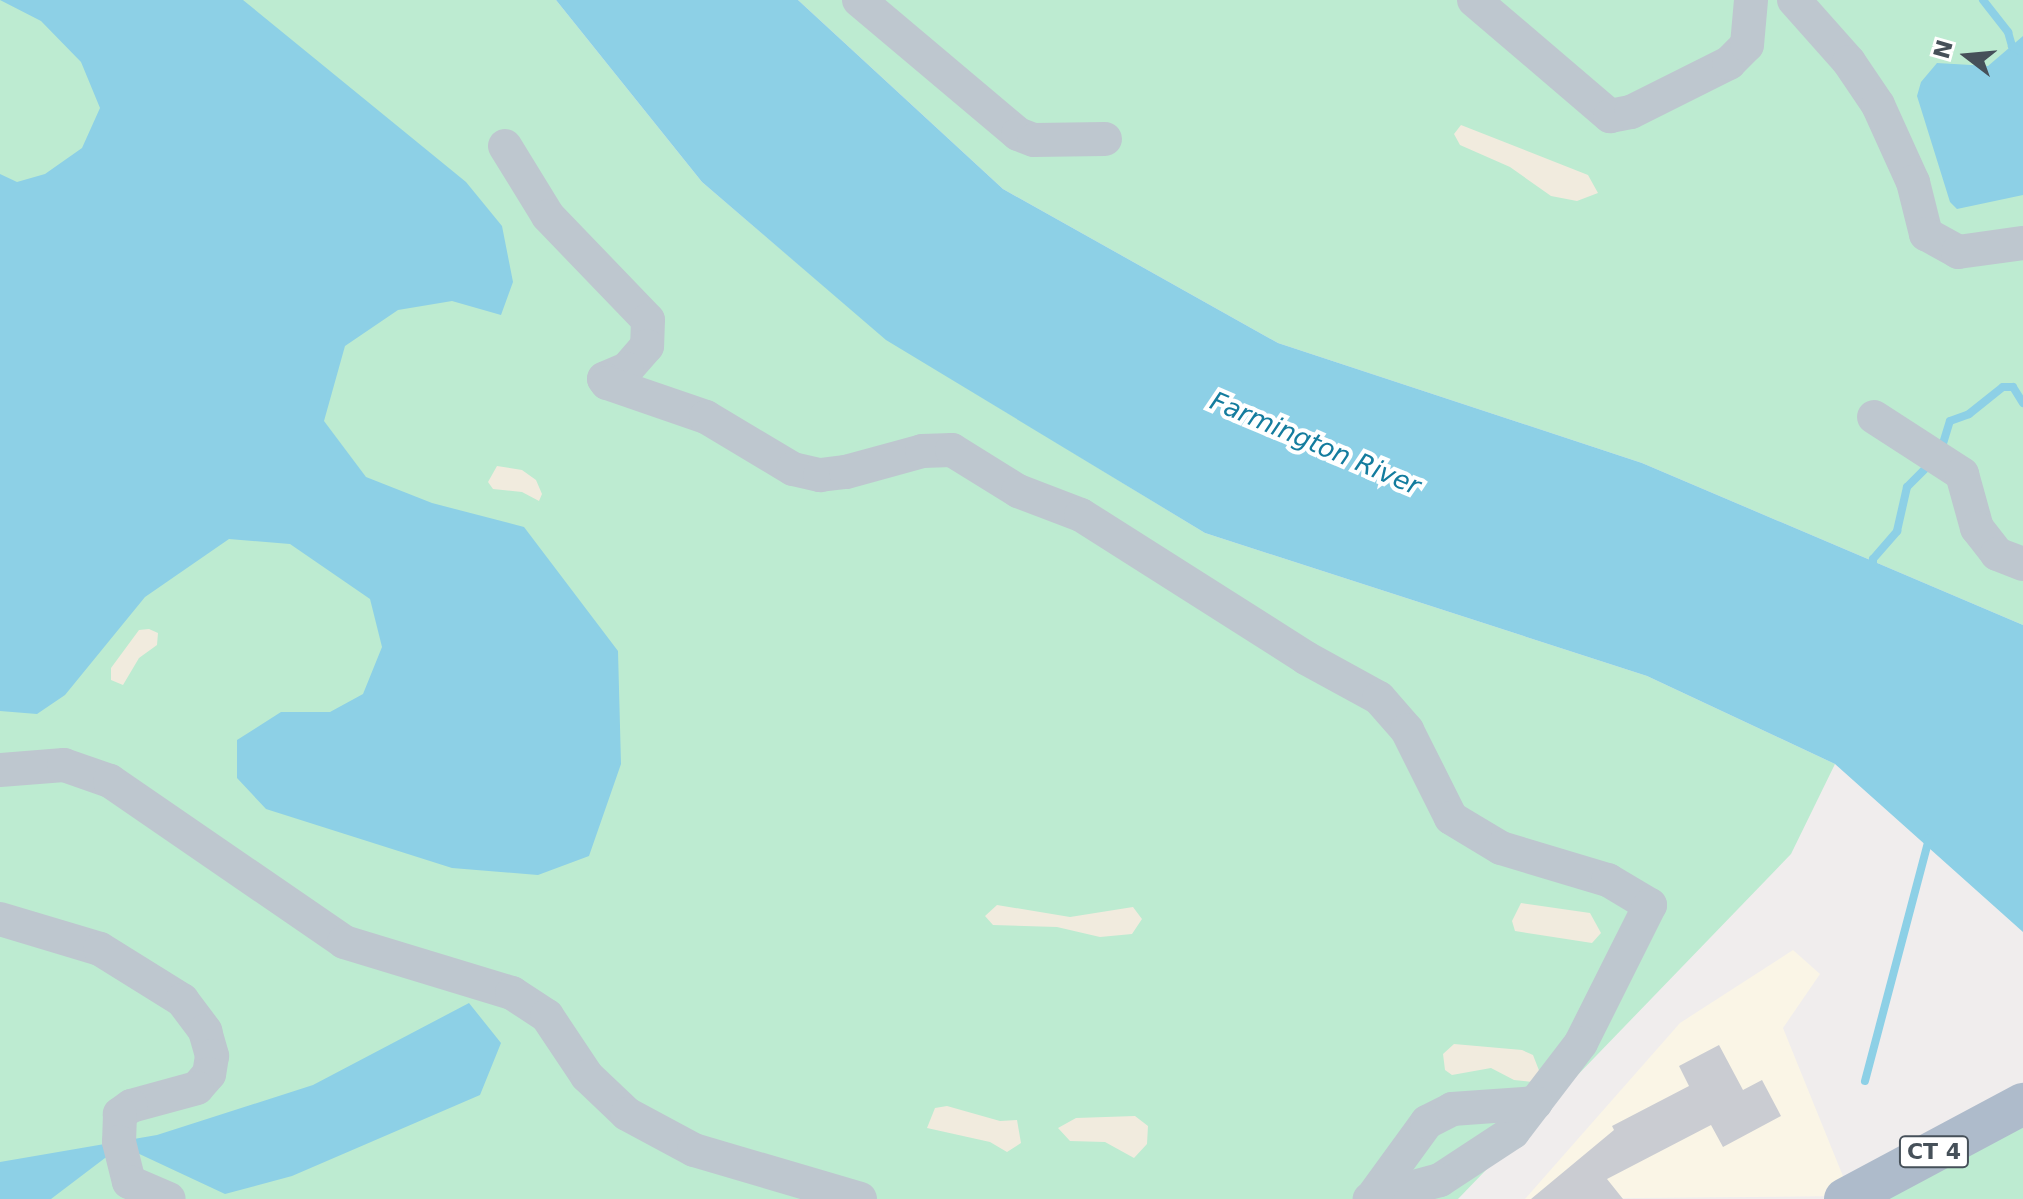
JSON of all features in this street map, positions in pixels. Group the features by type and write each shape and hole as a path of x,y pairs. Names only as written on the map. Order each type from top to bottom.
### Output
{"main road":[{"name":"CT 4","path":"1845,1199 2023,1104"}],"lane":[{"path":"859,0 1018,134 1034,140 1105,139"},
{"path":"1474,0 1546,54 1610,116 1631,112 1729,63 1747,45 1751,0"},
{"path":"1794,0 1849,62 1878,105 1913,182 1926,234 1958,252 2023,243"},
{"path":"505,146 548,216 648,320 647,346 627,369 604,379 607,383 706,417 793,469 820,475 922,451 952,450 1018,491 1093,522 1306,658 1379,698 1407,730 1451,818 1501,848 1638,894 1650,905 1581,1043 1513,1132 1440,1180 1370,1199"},
{"path":"1874,417 1962,474 1977,528 1987,543 1997,554 2023,564"},
{"path":"0,770 64,765 110,781 344,942 524,1000 547,1016 587,1076 627,1114 694,1150 860,1199"},
{"path":"0,919 100,949 182,1000 205,1031 212,1056 209,1074 197,1088 131,1106 120,1114 120,1152 129,1182 169,1199"},
{"path":"1370,1199 1427,1122 1452,1109 1536,1103"}],"shaded area":[{"path":"1793,950 1820,974 1783,1028 1851,1196 1525,1199 1680,1023"}],"green space":[{"path":"0,0 556,0 702,182 886,339 1205,533 1647,676 1835,764 1791,854 1458,1199 0,1199"},
{"path":"798,0 2023,0 2023,625 1642,463 1278,343 1003,189"},
{"path":"2023,1104 2023,1199 1845,1199"}],"sand":[{"path":"1461,125 1588,175 1598,193 1577,201 1551,196 1510,167 1460,145 1454,134"},
{"path":"497,466 522,470 536,480 542,494 539,501 522,492 493,489 488,482"},
{"path":"149,629 158,633 157,645 139,658 123,685 111,680 111,668 139,630"},
{"path":"1521,903 1590,913 1601,933 1592,943 1515,931 1512,921"},
{"path":"997,905 1070,917 1133,907 1142,919 1132,934 1100,937 1057,927 993,925 985,916"},
{"path":"1454,1044 1522,1050 1533,1055 1540,1073 1532,1082 1514,1080 1491,1068 1452,1075 1445,1070 1443,1054"},
{"path":"947,1106 1000,1121 1017,1120 1021,1143 1007,1152 990,1142 927,1128 935,1108"},
{"path":"1135,1116 1148,1126 1147,1144 1134,1158 1105,1142 1070,1141 1058,1128 1076,1118"}],"water":[{"path":"0,0 243,0 466,182 502,226 513,282 501,315 452,301 398,310 345,346 324,421 366,477 432,503 524,527 618,651 621,764 589,856 538,875 452,868 266,809 237,778 237,740 281,712 330,712 363,694 382,647 370,599 290,544 229,539 145,597 65,695 37,714 0,711 0,174 17,182 45,174 82,148 100,108 81,62 41,21"},
{"name":"Farmington River","path":"556,0 798,0 1003,189 1278,343 1642,463 2023,625 2023,932 1835,764 1647,676 1205,533 886,340 702,182"},
{"path":"2023,36 2023,195 1957,209 1950,202 1917,96 1921,82 1937,63 1988,66"},
{"path":"469,1003 501,1043 480,1095 292,1176 225,1194 133,1151 105,1158 51,1199 0,1199 0,1162 157,1135 313,1085"}],"building":[{"path":"1719,1045 1743,1090 1762,1080 1781,1116 1723,1147 1711,1125 1607,1179 1623,1199 1531,1199 1614,1130 1612,1126 1689,1086 1679,1066"}],"waterway":[{"path":"1983,0 2008,32 2012,46 2023,53"},
{"path":"1941,450 1950,421 1969,414 2003,387 2013,387 2023,403"},
{"path":"1873,570 1873,559 1897,531 1907,487 1930,464"},
{"path":"1865,1081 1929,838"}]}
